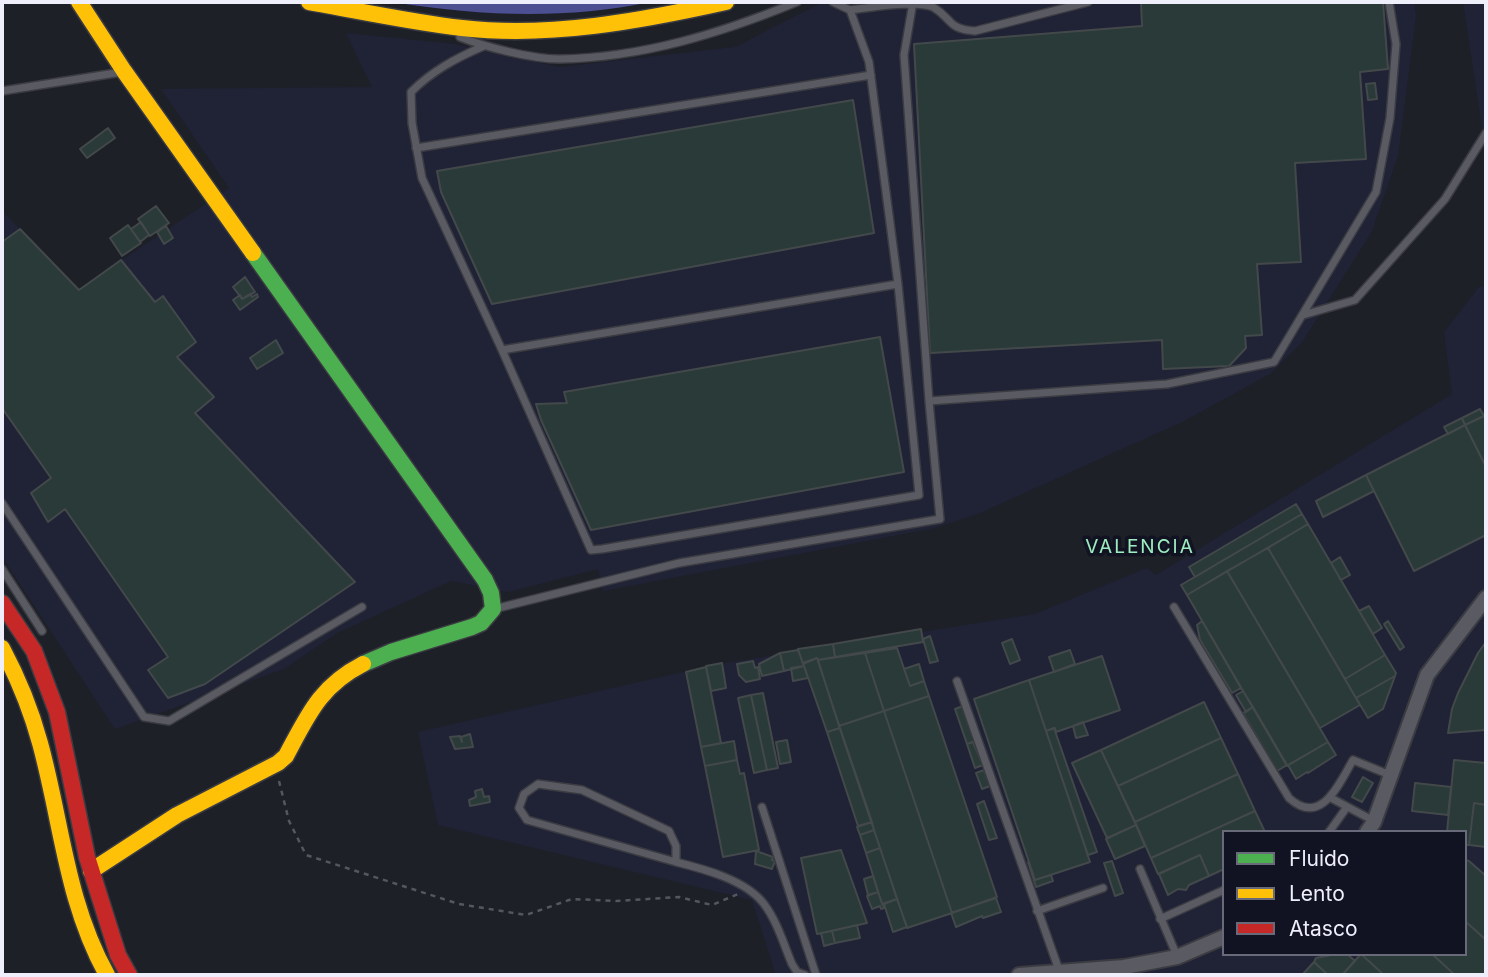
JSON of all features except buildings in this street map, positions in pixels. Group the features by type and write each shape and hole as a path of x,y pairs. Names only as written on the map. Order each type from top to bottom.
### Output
{"main road":[{"path":"79,2 124,71 485,580 491,593 493,609 472,628 362,663 321,695 286,756 278,763 177,815 91,871"},
{"path":"309,2 463,28 538,30 618,22 726,2"},
{"path":"2,603 34,651 57,712 91,871 118,955 130,975"},
{"path":"2,626 16,646 42,706 78,873 91,918 105,954 117,975"},
{"path":"2,648 23,691 35,726 76,905 85,931 107,975"},
{"path":"2,675 25,733 54,871 76,943 95,975"}],"street":[{"path":"1371,827 1427,675 1486,598"},
{"path":"1019,975 1059,971 1128,971 1177,957 1222,938"}],"lane":[{"path":"413,19 484,47 557,59 646,51 752,21 797,2"},
{"path":"833,2 850,10 913,2 932,6 959,30 975,32 1088,2"},
{"path":"493,609 680,563 940,519 904,55 913,2"},
{"path":"929,401 1167,384 1274,362 1376,192 1391,118 1396,44 1390,2"},
{"path":"484,47 462,55 429,74 411,92 416,148 422,178 591,550 919,495 898,284 871,75 850,10"},
{"path":"2,91 124,71"},
{"path":"416,148 871,75"},
{"path":"1302,315 1354,300 1445,199 1486,133"},
{"path":"502,350 898,284"},
{"path":"2,503 144,718 170,721 362,607"},
{"path":"2,569 42,631"},
{"path":"1174,607 1289,798 1297,806 1313,808 1331,798 1353,760 1391,775"},
{"path":"957,681 1059,971"},
{"path":"676,862 676,846 669,831 582,790 538,784 524,794 519,808 527,820 676,862 721,877 754,895 764,903 771,915 797,972 805,975"},
{"path":"1331,798 1347,807 1371,827"},
{"path":"762,807 816,975"},
{"path":"1330,830 1347,807"},
{"path":"1140,869 1177,957"},
{"path":"1037,911 1103,888"},
{"path":"1160,919 1222,891"}],"path":[{"path":"278,763 276,768 289,821 306,855 459,904 526,915 572,899 616,901 679,897 712,905 745,891 754,895"}],"shaded area":[{"path":"393,2 650,2 586,12 522,14"},
{"path":"823,2 1414,2 1416,17 1398,156 1372,231 1303,341 1270,374 1182,422 980,513 935,528 603,591 598,569 508,592 451,581 337,633 284,669 115,729 2,557 2,211 79,289 229,188 161,89 372,87 346,33 455,44 559,67 735,47"},
{"path":"1463,2 1486,2 1486,154"},
{"path":"1486,286 1486,975 776,975 752,900 438,825 418,732 719,664 1035,614 1147,568 1156,575 1452,394 1444,332 1479,287"}],"traffic: fast":[{"path":"253,253 485,580 491,593 493,609 481,623 391,652 363,664"}],"traffic: slow":[{"path":"79,2 124,71 253,253"},
{"path":"309,2 443,26 495,31 595,26 726,2"},
{"path":"2,648 33,718 82,919 107,975"},
{"path":"91,871 177,815 278,763 286,756 309,715 326,692 363,664"}],"traffic: jam":[{"path":"2,603 34,651 57,712 87,857 118,955 129,975"}],"district":[{"name":"VALENCIA","path":"1140,547"}]}
